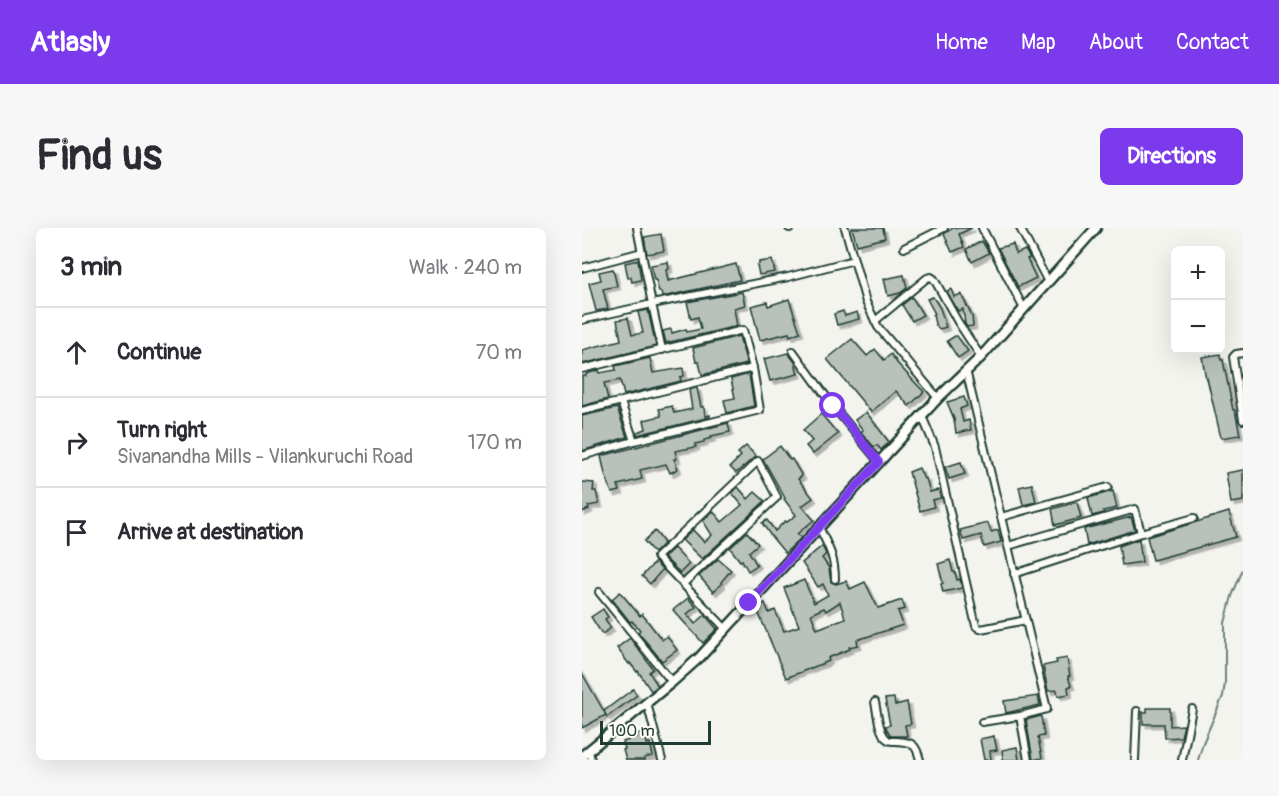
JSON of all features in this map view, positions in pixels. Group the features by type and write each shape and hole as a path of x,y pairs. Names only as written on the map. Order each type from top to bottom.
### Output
{"main road":[{"path":"585,754 700,657 938,398 981,357 1096,228"}],"street":[{"path":"637,228 662,350"},
{"path":"845,228 866,302 878,327 938,398"},
{"path":"904,248 944,228"},
{"path":"982,228 1024,309"},
{"path":"1020,228 1048,282"},
{"path":"1083,228 1088,237"},
{"path":"582,268 642,252"},
{"path":"582,320 788,277 854,260"},
{"path":"875,321 919,284 931,277 981,357"},
{"path":"582,369 743,330 753,368 760,410 582,456"},
{"path":"793,351 833,406 879,462"},
{"path":"1243,353 1233,357 1243,420"},
{"path":"582,411 753,368"},
{"path":"966,370 1047,709 982,722"},
{"path":"621,402 634,441"},
{"path":"922,416 935,447 976,626 980,629 1026,620"},
{"path":"683,584 777,497 758,461 657,557 725,628"},
{"path":"1001,517 1108,487"},
{"path":"1008,546 1135,508 1142,533"},
{"path":"1014,574 1194,518"},
{"path":"819,527 832,552 835,579"},
{"path":"598,592 672,682"},
{"path":"875,702 881,732 885,739 911,744 917,750 920,760"},
{"path":"647,703 662,760"},
{"path":"1182,760 1192,709"},
{"path":"1135,760 1137,711"},
{"path":"1020,716 1028,760"},
{"path":"585,754 591,760"}],"building":[{"path":"852,228 883,228 885,238 857,245"},
{"path":"953,228 972,228 959,234 964,247 952,252 944,234"},
{"path":"661,234 664,251 647,254 644,237"},
{"path":"982,241 989,253 972,262 966,249"},
{"path":"1013,244 1016,254 1025,250 1036,278 1018,287 998,248"},
{"path":"638,260 641,280 632,282 631,277 628,278 625,263"},
{"path":"772,260 775,272 759,275 757,265 759,262"},
{"path":"668,262 669,269 666,270 668,281 736,264 740,280 662,297 656,280 654,280 651,265"},
{"path":"613,269 617,286 603,289 608,309 596,311 589,283 601,280 599,272"},
{"path":"904,275 907,288 900,293 888,296 884,279"},
{"path":"951,289 954,297 961,294 972,316 973,326 967,327 965,324 963,309 958,311 947,291"},
{"path":"742,292 745,305 734,308 737,326 666,343 663,331 671,329 672,333 686,329 687,332 701,329 698,317 691,319 687,302"},
{"path":"912,297 923,315 912,321 902,305"},
{"path":"933,297 940,308 946,327 939,329 935,324 933,315 935,314 927,299"},
{"path":"789,299 800,332 790,336 789,333 760,340 751,306 767,302 768,306"},
{"path":"648,310 656,346 582,364 582,350 621,340 617,320 628,318 632,335 643,333 638,312"},
{"path":"843,311 845,316 857,312 859,319 837,325 834,314"},
{"path":"739,336 747,364 702,375 693,348"},
{"path":"955,336 968,351 958,358 947,341"},
{"path":"852,339 867,356 875,349 884,360 891,354 924,392 909,406 896,391 871,412 827,359"},
{"path":"788,353 795,362 798,374 770,381 764,359"},
{"path":"1220,354 1223,360 1240,435 1221,438 1202,357"},
{"path":"650,358 653,373 683,368 684,376 680,377 681,381 624,395 620,380 604,383 608,399 582,406 582,376 599,370 600,373 616,370 615,366"},
{"path":"749,374 754,406 727,413 724,400 735,398 731,379"},
{"path":"697,388 701,407 704,407 705,416 710,415 710,417 637,435 637,432 646,429 644,420 661,416 659,409 672,406 674,413 692,409 689,390"},
{"path":"964,397 967,406 960,409 963,422 969,420 971,430 956,433 954,419 947,402"},
{"path":"617,408 627,437 582,451 582,416"},
{"path":"866,412 889,442 881,450 877,445 874,447 861,432 863,430 855,420"},
{"path":"821,414 838,434 813,454 806,446 812,441 803,430"},
{"path":"728,423 730,432 711,436 712,438 704,442 695,444 696,447 675,451 677,459 674,459 678,469 670,473 666,464 640,470 642,479 618,485 620,491 612,493 601,456"},
{"path":"746,446 756,456 736,473 730,467 741,456 738,453"},
{"path":"780,446 790,460 792,459 802,476 798,479 813,498 802,506 814,520 797,534 801,538 785,553 762,523 767,520 775,531 785,521 787,522 796,515 784,499 763,459"},
{"path":"961,462 965,474 949,479 945,467"},
{"path":"919,468 924,479 926,478 930,492 938,490 941,498 932,500 934,507 920,511 909,472"},
{"path":"1243,470 1243,501 1231,503 1226,473"},
{"path":"582,482 594,483 593,491 596,491 599,504 588,506 589,509 582,512"},
{"path":"1032,484 1036,502 1023,505 1019,487"},
{"path":"738,487 748,499 755,492 765,501 702,559 682,540 693,530 704,542 712,535 703,521 713,511 722,522 742,505 732,493"},
{"path":"1113,491 1117,508 1092,516 1088,498"},
{"path":"1077,502 1081,518 1055,525 1052,509"},
{"path":"1229,512 1236,537 1153,560 1147,537"},
{"path":"1131,517 1135,530 1087,545 1084,529"},
{"path":"988,523 991,532 998,530 1001,542 984,547 981,535 963,540 960,530"},
{"path":"655,531 664,543 654,553 644,541"},
{"path":"747,532 758,544 749,552 757,565 748,571 742,560 740,561 730,548"},
{"path":"1139,539 1142,562 1122,565 1119,546"},
{"path":"822,546 826,554 822,558 829,568 831,582 836,584 846,581 850,589 865,582 878,608 902,600 905,609 898,611 903,625 857,640 858,645 828,658 829,661 786,678 756,607 765,603 769,613 775,610 784,631 799,626 784,588 804,580 814,603 828,595 823,584 818,587 802,563","holes":["840,602 845,618 817,629 811,614 824,608 826,611"]},
{"path":"674,548 689,564 680,573 664,557"},
{"path":"718,559 731,570 721,582 722,584 713,592 699,576"},
{"path":"950,560 953,572 957,580 960,579 962,588 943,592 938,564"},
{"path":"655,562 662,570 650,584 642,576"},
{"path":"620,592 640,616 642,614 662,640 667,636 677,650 662,661 638,632 640,630 632,621 630,622 612,599"},
{"path":"688,598 696,607 687,614 695,624 705,615 717,629 703,643 673,610"},
{"path":"603,609 608,617 605,619 611,628 602,634 591,617"},
{"path":"630,638 653,669 649,672 658,686 651,691 638,671 629,664 617,648"},
{"path":"1067,658 1071,686 1068,687 1069,694 1058,696 1057,690 1048,691 1043,666"},
{"path":"582,673 606,715 582,728"},
{"path":"633,689 637,695 607,717 604,711"},
{"path":"1038,696 1040,705 1006,713 1004,701"},
{"path":"894,698 895,705 907,702 911,724 905,725 907,736 891,736 885,726 890,725 885,699"},
{"path":"1147,708 1170,708 1170,726 1184,725 1181,737 1165,738 1164,724 1143,724 1143,712 1147,712"},
{"path":"1041,716 1044,736 1038,737 1042,758 1033,760 1026,720"},
{"path":"645,733 653,756 644,758 645,760 626,760 623,742 637,737 636,734"},
{"path":"994,736 997,750 990,751 991,760 984,760 980,739"},
{"path":"1017,747 1019,760 1003,760 1002,750"}],"waterway":[{"path":"1198,760 1223,696 1225,623 1232,596 1243,569"}],"route":[{"path":"749,603 879,462 833,406"}]}
